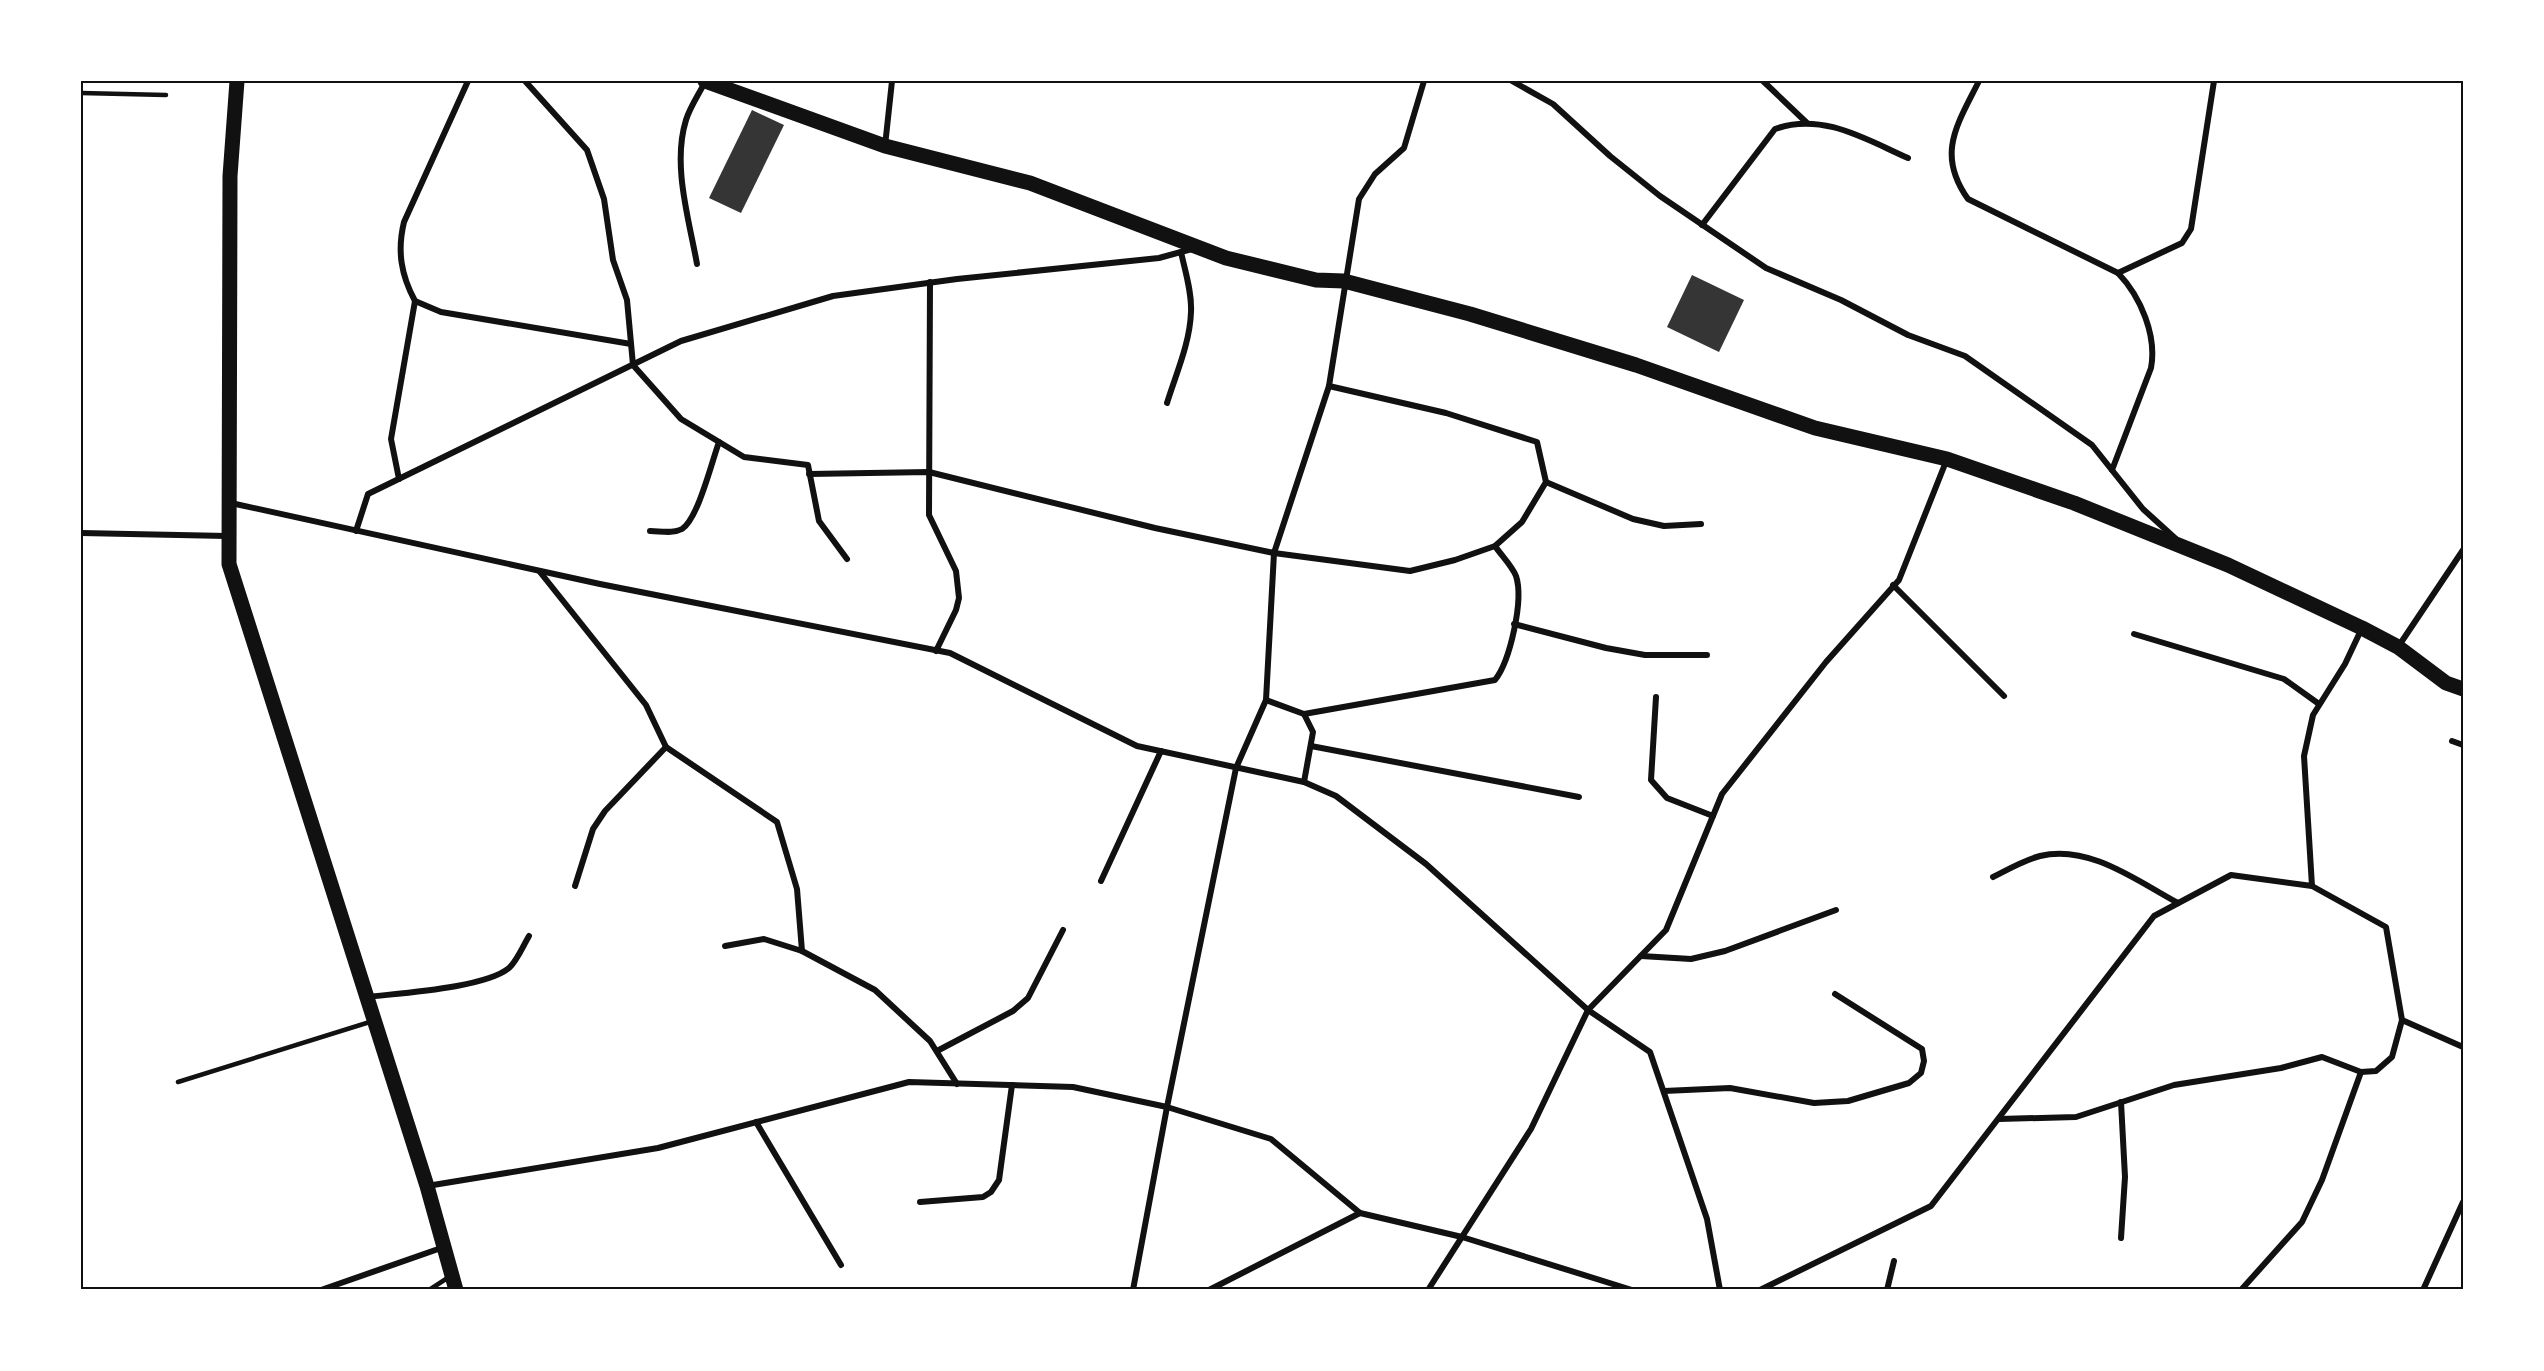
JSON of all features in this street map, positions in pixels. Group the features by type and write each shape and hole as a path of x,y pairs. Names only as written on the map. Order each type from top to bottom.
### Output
{"main road":[{"path":"237,81 230,176 231,503 229,564 427,1186 454,1283"},
{"path":"705,81 885,146 1030,183 1226,258 1316,280 1344,281 1470,314 1581,348 1815,428 1947,459 2074,503 2228,565 2362,628 2398,647 2446,682 2463,689"}],"street":[{"path":"399,479 392,439 414,301 400,263 400,236 404,222 468,81"},
{"path":"525,81 587,150 604,199 613,260 627,300 633,365 681,420 744,457 808,465 819,521 847,559"},
{"path":"697,264 682,176 682,153 686,120 705,81"},
{"path":"885,146 892,81"},
{"path":"1133,1290 1167,1107 1236,768 1266,700 1274,553 1329,386 1344,281 1359,199 1375,174 1404,148 1424,81"},
{"path":"1512,81 1552,104 1610,156 1660,196 1766,268 1841,300 1908,335 1965,356 2092,445 2143,508 2186,548"},
{"path":"1763,81 1807,123"},
{"path":"1979,81 1954,132 1951,148 1954,175 1968,199 2118,273 2131,287 2152,336 2154,351 2151,368 2112,470"},
{"path":"2118,273 2182,243 2191,229 2214,81"},
{"path":"1702,225 1775,129 1807,123 1832,125 1908,158"},
{"path":"356,531 368,494 681,341 833,296 930,282 1159,258 1197,247"},
{"path":"1167,404 1185,348 1191,314 1190,295 1181,252"},
{"path":"930,282 929,515 956,571 959,598 956,610 936,651"},
{"path":"414,301 441,312 631,344"},
{"path":"809,474 929,472 1155,528 1274,553 1410,571 1495,546 1522,522 1546,482 1537,442 1446,413 1329,386"},
{"path":"650,531 675,532 684,528 692,517 719,442"},
{"path":"1428,1290 1532,1129 1588,1010 1666,930 1722,794 1826,662 1899,580 1947,459"},
{"path":"1546,482 1633,519 1664,526 1701,524"},
{"path":"231,503 539,571 950,653 1137,746 1304,782 1336,796 1426,864 1588,1010 1650,1052 1707,1219 1720,1290"},
{"path":"81,533 230,536"},
{"path":"1266,700 1304,714 1495,680 1505,662 1518,594 1516,576 1495,546"},
{"path":"2398,647 2463,550"},
{"path":"539,571 646,705 666,747 777,822 797,889 802,951"},
{"path":"1893,585 2004,696"},
{"path":"1514,624 1606,648 1645,655 1707,655"},
{"path":"2312,886 2304,756 2313,715 2345,664 2362,628"},
{"path":"2134,634 2283,679 2319,704"},
{"path":"1656,697 1652,780 1667,798 1713,816"},
{"path":"1304,714 1314,732 1304,782"},
{"path":"2451,741 2463,744"},
{"path":"1311,746 1579,797"},
{"path":"575,886 593,829 605,811 666,747"},
{"path":"1101,881 1161,751"},
{"path":"1993,877 2040,856 2071,854 2100,861 2178,903"},
{"path":"1760,1290 1931,1206 2154,916 2231,874 2312,886 2386,927 2402,1020 2392,1057 2376,1071 2361,1072 2322,1057 2281,1068 2174,1085 2076,1117 1999,1119"},
{"path":"1641,956 1691,959 1702,957 1725,951 1836,910"},
{"path":"937,1051 1013,1011 1028,998 1063,930"},
{"path":"366,997 456,985 486,978 509,968 529,936"},
{"path":"725,946 764,939 802,951 875,990 930,1041 957,1084"},
{"path":"1664,1091 1730,1088 1750,1090 1777,1098 1826,1102 1848,1101 1909,1083 1921,1073 1924,1061 1922,1048 1835,994"},
{"path":"2402,1020 2463,1047"},
{"path":"2241,1290 2302,1222 2322,1180 2361,1072"},
{"path":"427,1186 658,1148 909,1082 1073,1088 1167,1107 1271,1139 1360,1214 1462,1237 1632,1290"},
{"path":"921,1202 982,1197 991,1191 999,1180 1012,1085"},
{"path":"2121,1102 2125,1177 2121,1239"},
{"path":"756,1122 842,1265"},
{"path":"2423,1290 2463,1202"},
{"path":"1209,1290 1360,1214"},
{"path":"321,1290 444,1247"},
{"path":"1887,1290 1894,1261"}],"lane":[{"path":"81,93 166,95"},
{"path":"178,1082 374,1021"},
{"path":"429,1290 454,1283"}],"building":[{"path":"752,110 784,125 741,213 709,198"},
{"path":"1692,275 1744,300 1719,352 1667,327"}]}
